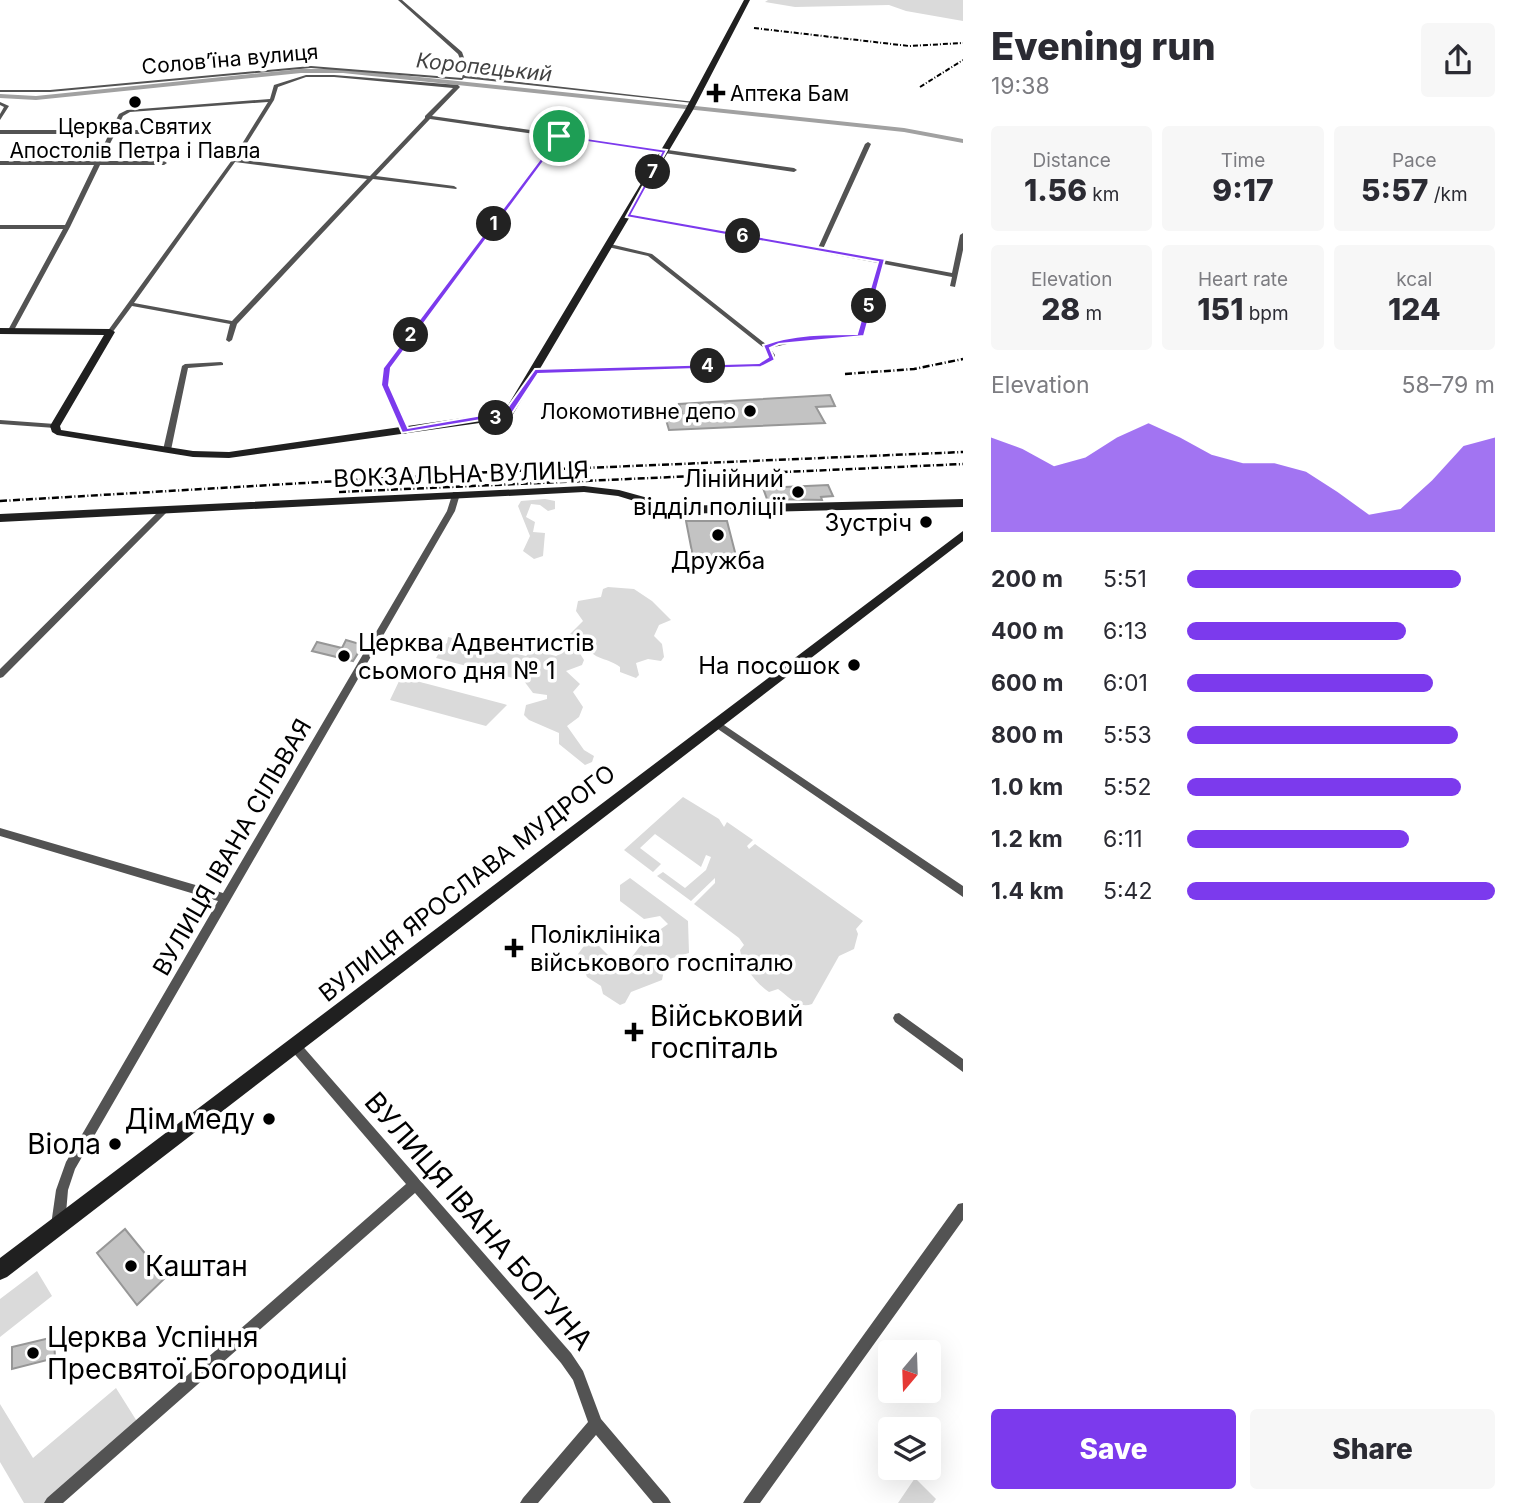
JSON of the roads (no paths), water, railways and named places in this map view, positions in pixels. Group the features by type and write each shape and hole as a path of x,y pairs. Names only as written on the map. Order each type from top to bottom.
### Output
{"street":[{"path":"229,340 234,323 461,82 466,69 460,53 400,0"},
{"path":"691,106 461,82 306,76 276,86 272,100 234,160 110,332 55,430 62,434 167,450 229,456 405,432 508,414 691,106 747,0"},
{"name":"Соловʼїна вулиця","path":"0,92 50,91 311,67 461,82"},
{"path":"5,332 67,227 121,115 129,111 272,100"},
{"path":"0,103 7,106 0,118"},
{"path":"427,117 794,170"},
{"path":"405,432 385,385 387,368 568,125"},
{"path":"0,132 172,132"},
{"path":"820,250 868,144"},
{"path":"234,160 454,188"},
{"path":"0,163 164,163"},
{"path":"628,215 953,275"},
{"path":"0,227 67,227"},
{"path":"953,286 953,275 963,235"},
{"path":"535,372 761,365 772,358 766,346 650,255 610,246"},
{"path":"766,346 808,337 860,336 882,261"},
{"path":"129,304 234,323"},
{"path":"5,332 110,332"},
{"path":"167,450 185,366 221,364"},
{"path":"0,422 55,426"},
{"name":"ВОКЗАЛЬНА ВУЛИЦЯ","path":"0,518 456,494 596,490 618,493 665,509 693,511 963,503"},
{"name":"ВУЛИЦЯ ІВАНА СІЛЬВАЯ","path":"58,1226 62,1190 70,1166 451,511 456,494"},
{"path":"0,675 165,510"},
{"name":"ВУЛИЦЯ ЯРОСЛАВА МУДРОГО","path":"0,1270 963,535"},
{"path":"715,723 963,892"},
{"path":"0,832 226,899"},
{"path":"899,1018 963,1066"},
{"name":"ВУЛИЦЯ ІВАНА БОГУНА","path":"295,1046 413,1186 566,1358 578,1376 596,1424 663,1503"},
{"path":"52,1503 413,1186"},
{"path":"751,1503 963,1209"},
{"path":"528,1503 596,1424"}],"waterway":[{"name":"Коропецький","path":"0,96 36,98 301,71 343,71 904,130 963,141"}],"railway":[{"path":"754,28 909,46 963,43"},
{"path":"920,87 963,60"},
{"path":"845,374 914,369 963,359"},
{"path":"0,501 490,472 963,452"},
{"path":"339,492 963,464"}],"place":[{"name":"Аптека Бам","path":"716,93"},
{"name":"Церква Святих Апостолів Петра і Павла","path":"135,102"},
{"name":"Локомотивне депо","path":"750,411"},
{"name":"Лінійний відділ поліції","path":"798,492"},
{"name":"Зустріч","path":"926,522"},
{"name":"Дружба","path":"718,535"},
{"name":"Церква Адвентистів сьомого дня № 1","path":"344,656"},
{"name":"На посошок","path":"854,665"},
{"name":"Поліклініка військового госпіталю","path":"514,948"},
{"name":"Військовий госпіталь","path":"634,1032"},
{"name":"Дім меду","path":"269,1119"},
{"name":"Віола","path":"115,1144"},
{"name":"Каштан","path":"131,1266"},
{"name":"Церква Успіння Пресвятої Богородиці","path":"33,1353"}]}
